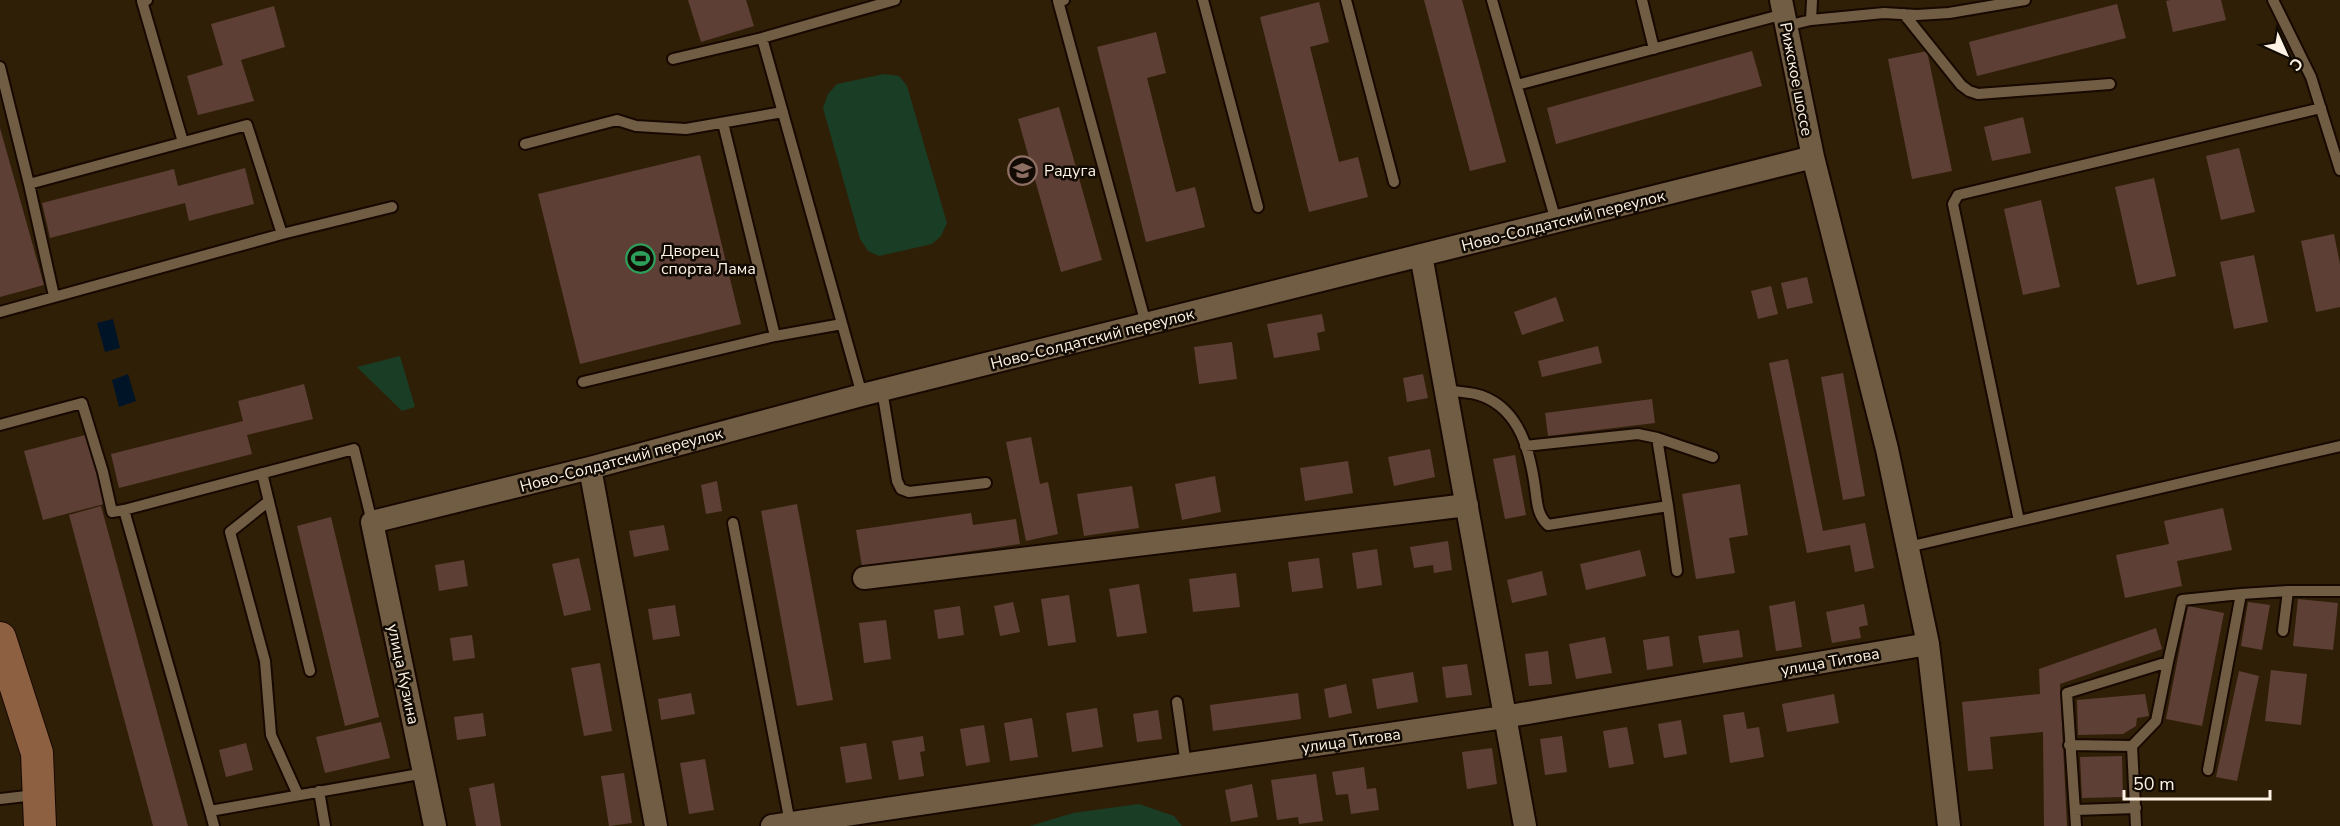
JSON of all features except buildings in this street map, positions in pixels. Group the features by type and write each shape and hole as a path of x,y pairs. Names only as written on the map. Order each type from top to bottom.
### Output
{"main road":[{"path":"0,638 37,753 40,826"}],"street":[{"name":"Рижское шоссе","path":"1783,13 1813,157 1887,448 1928,644 1949,826"},
{"name":"Ново-Солдатский переулок","path":"372,522 590,468 872,392 1813,157"},
{"path":"1421,255 1525,826"},
{"path":"590,468 656,826"},
{"path":"864,578 1467,505"},
{"name":"улица Кузина","path":"372,522 435,826"},
{"name":"улица Титова","path":"781,825 1504,717 1928,644"}],"lane":[{"path":"147,0 142,1 183,142"},
{"path":"673,59 762,38 895,0"},
{"path":"1064,0 1058,2 1146,324"},
{"path":"1203,0 1258,207"},
{"path":"1346,0 1394,182"},
{"path":"1492,0 1556,221"},
{"path":"1642,0 1654,48"},
{"path":"1812,0 1812,20"},
{"path":"1517,85 1783,13 1812,20 1884,13 1949,13 2025,0"},
{"path":"2273,0 2311,77 2340,170"},
{"path":"1904,14 1961,85 1969,91 1978,93 2110,84"},
{"path":"762,38 842,324 872,392 901,489 909,492 986,483"},
{"path":"0,67 54,296"},
{"path":"2019,521 1953,204 1958,195 2320,108"},
{"path":"525,144 617,120 636,126 686,129 783,112"},
{"path":"723,123 775,336"},
{"path":"29,184 247,125 282,234"},
{"path":"0,312 282,234 392,207"},
{"path":"583,382 775,336 842,324"},
{"path":"1446,390 1481,395 1505,408 1518,426 1532,466 1538,509 1542,520 1548,525 1668,506"},
{"path":"0,424 82,403 104,472 112,512 354,449 372,522"},
{"path":"1525,446 1638,434 1713,457"},
{"path":"1657,438 1677,571"},
{"path":"1908,547 2340,446"},
{"path":"262,473 310,671"},
{"path":"269,501 230,532 265,661 271,735 298,795"},
{"path":"124,510 214,826"},
{"path":"734,523 781,825"},
{"path":"2283,631 2288,591"},
{"path":"2069,745 2132,746 2156,721 2182,600 2288,591 2340,591"},
{"path":"2208,770 2241,594"},
{"path":"2076,826 2067,693 2168,662"},
{"path":"1177,702 1186,765"},
{"path":"2132,746 2136,826"},
{"path":"210,811 425,772"},
{"path":"319,791 324,826"},
{"path":"0,799 38,794"},
{"path":"2075,810 2136,808"}],"green space":[{"path":"884,74 899,76 907,86 947,223 941,236 932,244 879,256 868,251 860,239 823,108 828,94 837,84"},
{"path":"400,356 415,407 402,411 357,367"},
{"path":"1139,804 1174,816 1182,826 1030,826 1073,813"}],"water":[{"path":"113,319 120,348 105,352 97,323"},
{"path":"128,374 136,401 119,407 112,380"}],"place":[{"name":"Радуга","path":"1023,170"},
{"name":"Дворец спорта Лама","path":"640,259"}]}
